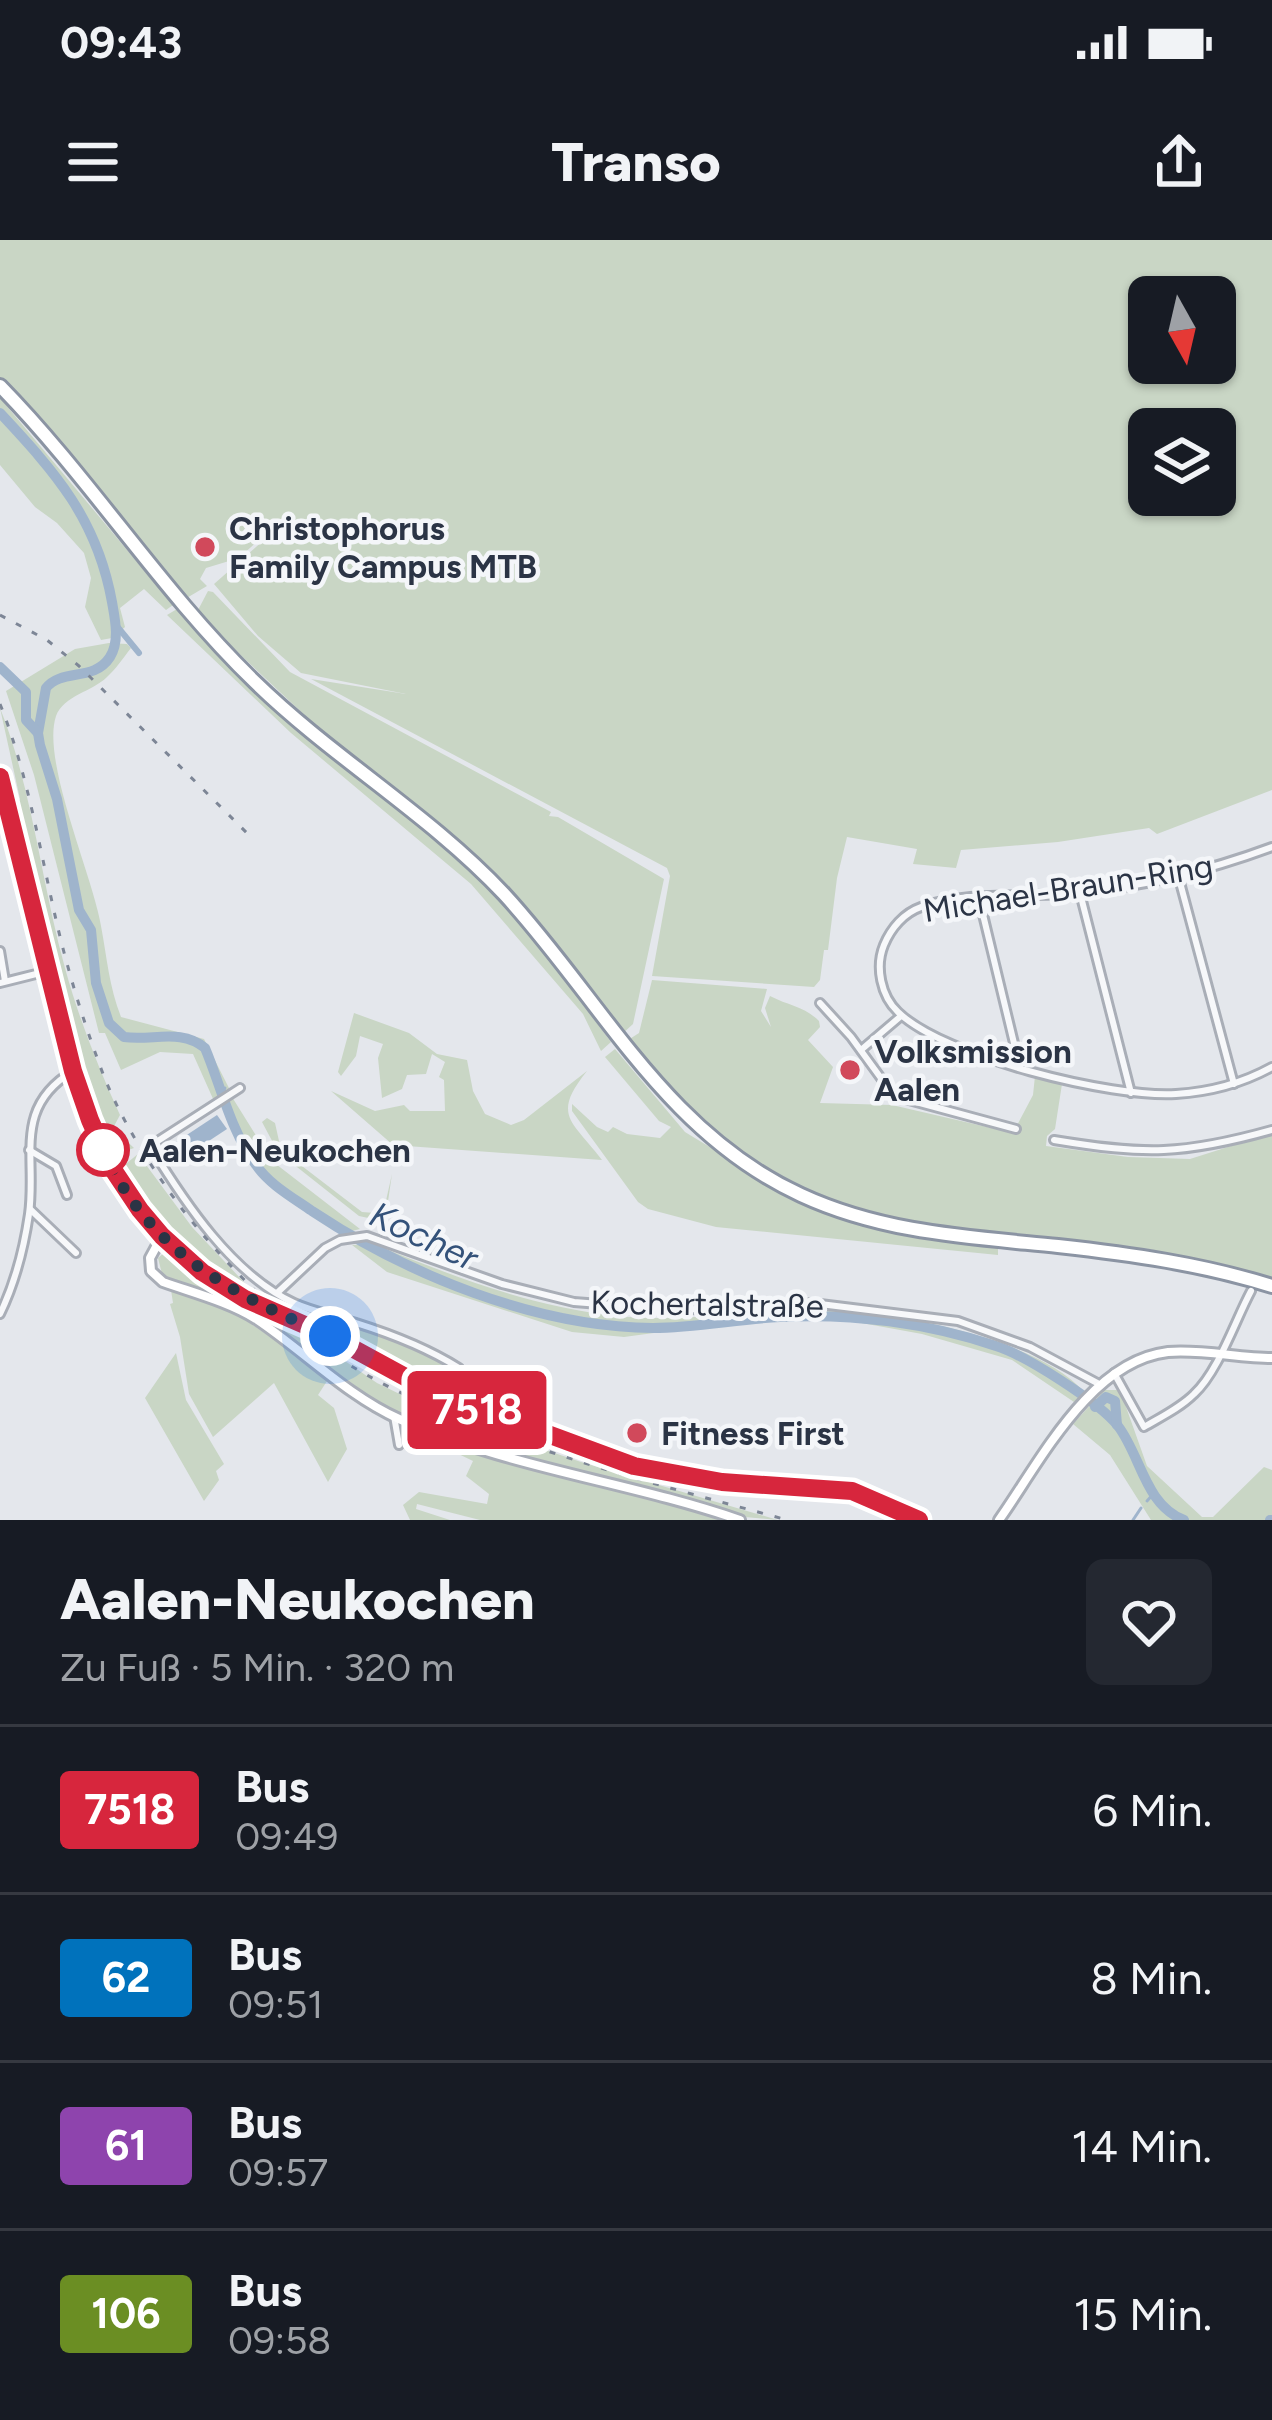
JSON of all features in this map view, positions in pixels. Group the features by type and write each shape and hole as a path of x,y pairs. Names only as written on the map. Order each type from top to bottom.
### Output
{"highway":[{"path":"0,386 47,437 169,590 254,681 501,891 647,1076 704,1133 764,1175 836,1210 917,1232 1171,1261 1258,1285"}],"street":[{"path":"0,778 5,823 73,1071 110,1165 162,1236 202,1272 245,1299 330,1336 457,1403 668,1475 852,1491 919,1520"},
{"name":"Michael-Braun-Ring","path":"901,1016 881,979 882,949 892,928 918,908 979,898 1080,893 1178,875 1271,849"},
{"path":"1178,875 1234,1084"},
{"path":"1080,893 1131,1093"},
{"path":"979,898 1020,1068"},
{"path":"0,951 3,982 48,971"},
{"path":"820,1003 894,1096 1016,1130"},
{"path":"861,1050 901,1016 950,1043 1020,1068 1131,1093 1177,1094 1234,1084 1272,1067"},
{"path":"0,1314 30,1209 28,1150 40,1098 73,1071"},
{"path":"237,1090 150,1146 207,1227 258,1280 277,1293 459,1368 463,1380 457,1403"},
{"path":"1054,1141 1175,1152 1272,1130"},
{"path":"28,1150 56,1166 67,1195"},
{"path":"30,1209 76,1253"},
{"path":"162,1236 150,1258 152,1270 163,1282 257,1320 332,1377 394,1416 451,1441 527,1464 642,1490 735,1519"},
{"name":"Kochertalstraße","path":"277,1293 301,1268 340,1240 359,1236 390,1240 466,1272 574,1302 677,1310 812,1303 958,1321 1030,1347 1099,1384"},
{"path":"0,1268 14,1274"},
{"path":"1114,1373 1144,1427 1195,1394 1258,1285"},
{"path":"999,1520 1080,1406 1114,1373 1168,1352 1272,1358"},
{"path":"394,1416 399,1445"}],"green space":[{"path":"0,240 1272,240 1272,790 1157,834 1149,828 961,850 956,868 913,864 917,849 847,837 828,950 824,950 820,980 814,987 652,976 670,876 667,868 311,679 406,694 301,673 258,636 214,584 263,536 239,558 206,568 200,579 207,586 185,599 0,378"},
{"path":"0,398 173,605 166,610 144,589 120,608 125,627 101,640 85,607 91,578 84,553 35,507 0,465"},
{"path":"208,591 290,672 551,812 549,816 664,879 633,1024 621,1035 439,825 361,768 201,618 197,612"},
{"path":"177,609 291,720 492,891 540,945 611,1042 601,1051 583,1014 471,884 291,733 167,615"},
{"path":"109,643 131,648 107,677 65,703 56,716 53,736 62,789 96,904 121,1017 204,1039 230,1090 214,1101 193,1054 160,1052 121,1070 105,1033 99,1033 34,775 6,691 75,649"},
{"path":"0,708 21,772 70,987 120,1115 113,1128 134,1148 111,1156 76,1058 48,957 15,808 20,799"},
{"path":"652,980 767,989 761,1011 771,1027 765,1008 770,996 813,1016 820,1027 808,1040 833,1067 820,1103 892,1105 1013,1133 1033,1095 1035,1076 1062,1084 1055,1129 1047,1136 1046,1146 1190,1159 1272,1133 1272,1280 1149,1249 941,1231 877,1218 823,1199 738,1153 671,1096 625,1042 639,1033"},
{"path":"354,1013 409,1033 437,1054 467,1060 473,1091 485,1114 511,1125 587,1071 568,1108 575,1126 602,1160 393,1145 331,1091 375,1111 404,1105 410,1111 445,1111 444,1080 439,1077 445,1062 432,1054 426,1074 407,1075 402,1089 382,1098 378,1058 383,1044 360,1036 356,1056 341,1076 338,1072"},
{"path":"615,1049 685,1132 792,1197 833,1216 904,1236 998,1246 998,1255 716,1227 648,1209 638,1202 572,1111 572,1104 608,1132 613,1127 627,1134 660,1138 671,1127 659,1121 605,1057"},
{"path":"232,1097 272,1161 360,1229 340,1234 268,1182 243,1152 233,1131 223,1106"},
{"path":"267,1118 275,1123 281,1150 362,1212 375,1213 385,1205 392,1174 387,1208 373,1219 359,1216 278,1152 262,1122"},
{"path":"138,1154 192,1227 258,1297 201,1261 143,1203 122,1167"},
{"path":"373,1244 493,1289 618,1316 846,1311 939,1325 1038,1359 1084,1392 1074,1402 1012,1360 922,1334 845,1320 743,1321 624,1337 572,1332 387,1272 352,1245"},
{"path":"165,1252 225,1293 217,1298 163,1278 158,1258"},
{"path":"171,1290 237,1314 329,1378 318,1395 334,1408 347,1449 328,1482 274,1383 213,1437 189,1394"},
{"path":"261,1310 284,1319 377,1383 445,1416 778,1520 734,1516 731,1520 480,1520 417,1504 416,1509 450,1520 410,1520 403,1505 419,1492 487,1504 489,1494 466,1476 473,1461 444,1447 451,1441 375,1400 304,1352 257,1318"},
{"path":"312,1316 414,1350 448,1370 456,1381 449,1388 435,1387 320,1326"},
{"path":"176,1353 186,1400 224,1464 216,1471 219,1480 204,1501 145,1398"},
{"path":"1104,1390 1120,1390 1147,1466 1202,1517 1213,1517 1264,1467 1272,1470 1272,1520 1151,1520 1110,1455 1073,1424"}],"water":[{"path":"217,1115 227,1129 174,1164 164,1150"}],"waterway":[{"name":"Kocher","path":"0,413 56,477 85,522 113,609 116,637 110,657 96,670 60,678 46,688 38,733 57,799 79,910 91,930 96,983 109,1023 124,1037 186,1038 205,1048 240,1138 268,1179 349,1234 431,1276 564,1318 653,1328 780,1317 862,1318 944,1331 996,1346 1061,1380 1108,1416 1126,1438 1160,1503 1184,1520"},
{"path":"116,625 139,653"},
{"path":"0,667 26,692 26,720 38,733"},
{"name":"Kocher","path":"1095,1407 1106,1397 1115,1401 1117,1425"},
{"name":"Kocher","path":"1147,1501 1155,1492"},
{"path":"859,1498 903,1520"},
{"path":"1133,1520 1141,1508"}],"railway":[{"path":"0,615 47,640 79,666 254,840"},
{"path":"0,704 26,785 71,977 106,1082 179,1205 234,1269 321,1346 445,1413 559,1455 787,1520"}],"bus line":[{"name":"7518","path":"0,777 73,1071 90,1120 110,1165 140,1210 202,1272 245,1299 330,1336 457,1403 634,1466 722,1482 831,1487 883,1502 919,1520"}],"place":[{"name":"Christophorus Family Campus MTB","path":"205,547"},
{"name":"Volksmission Aalen","path":"850,1070"},
{"name":"Aalen-Neukochen","path":"103,1150"},
{"name":"Fitness First","path":"637,1433"}],"route":[{"path":"103,1150 140,1210 202,1272 245,1299 330,1336"}]}
